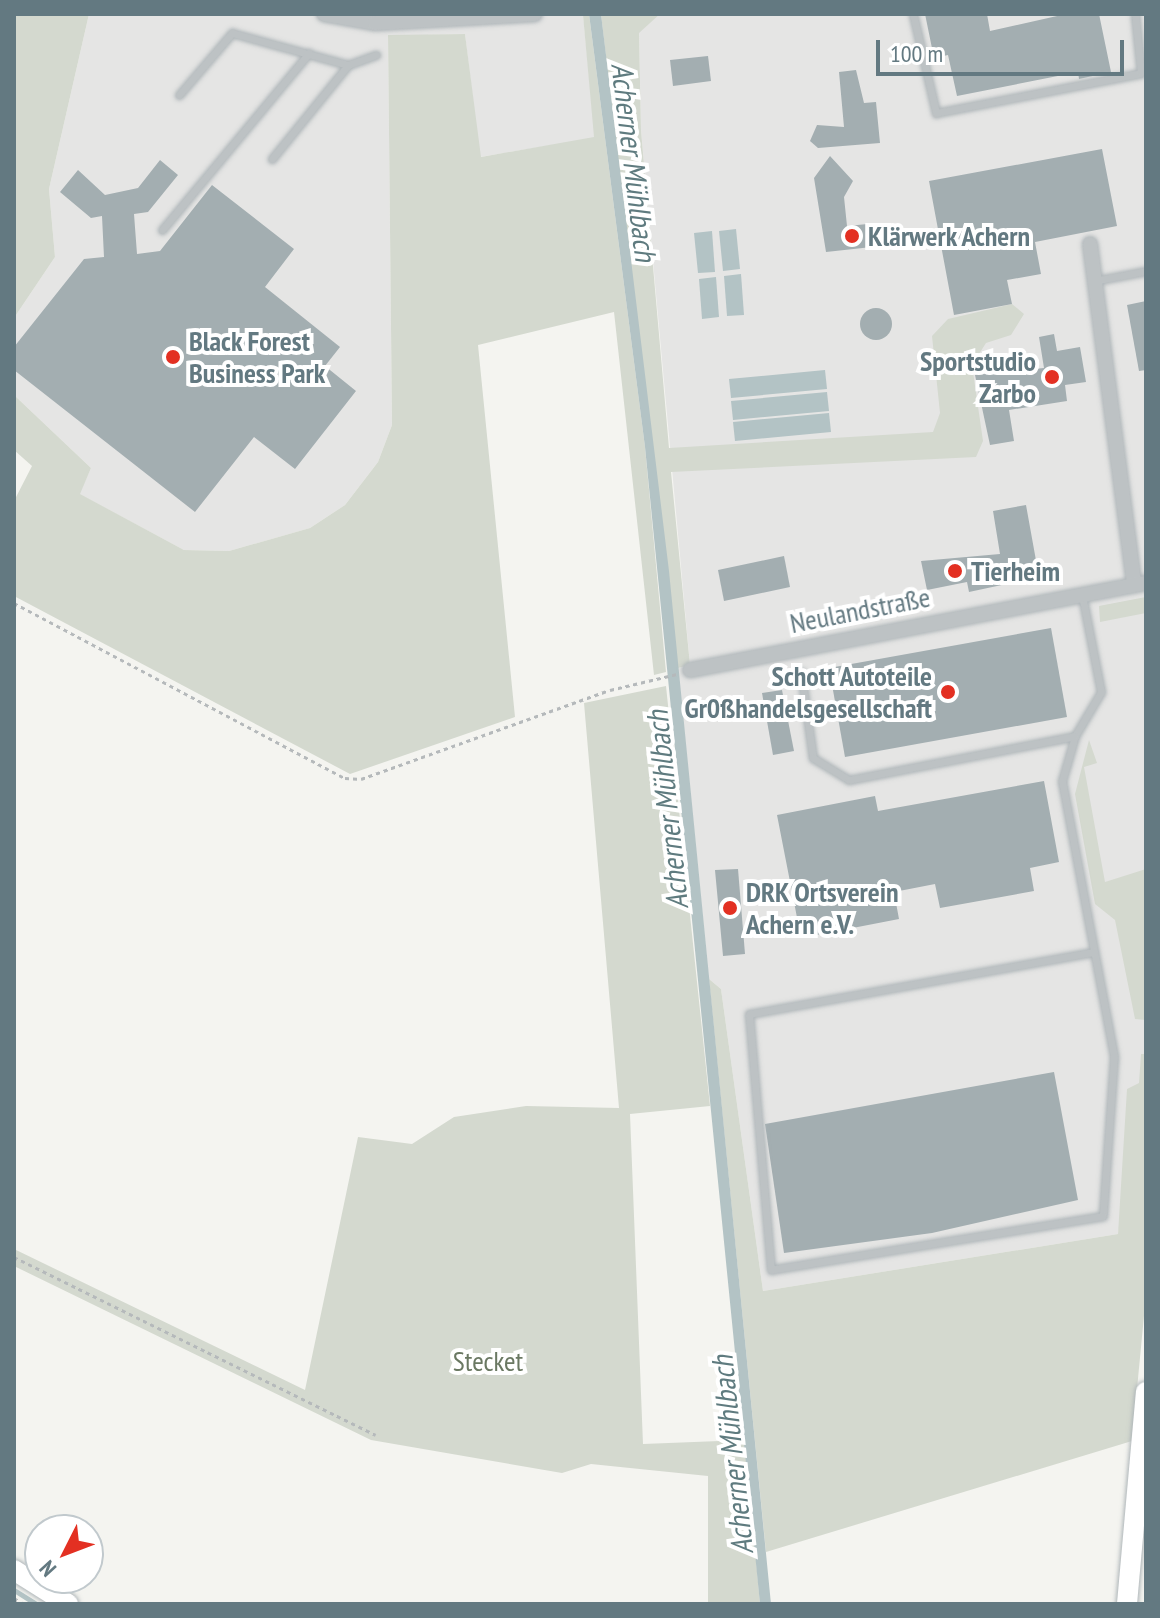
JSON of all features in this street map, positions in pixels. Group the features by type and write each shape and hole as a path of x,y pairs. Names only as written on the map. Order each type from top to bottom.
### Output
{"street":[{"path":"324,14 375,23 535,14"},
{"name":"Neulandstraße","path":"690,670 1140,584 1090,244"},
{"path":"1127,1603 1146,1392"},
{"path":"14,1570 68,1604"}],"lane":[{"path":"913,14 936,113 1141,73 1135,14"},
{"path":"179,95 232,33 348,65"},
{"path":"162,230 309,53"},
{"path":"272,159 348,65 376,55"},
{"path":"1094,281 1146,271"},
{"path":"1082,595 1101,692 1075,736 1062,781 1114,1057 1103,1216 771,1270 749,1014 1093,952"},
{"path":"801,672 813,758 836,777 849,780 1075,736"}],"path":[{"path":"14,603 345,778 412,763 651,680 690,670"},
{"path":"14,1257 376,1435"},
{"path":"14,1598 24,1604"}],"shaded area":[{"path":"89,14 583,14 595,138 480,157 465,34 388,36 392,425 378,462 345,505 310,528 229,551 184,550 79,494 91,468 14,395 14,318 55,257 49,189"},
{"path":"589,14 601,14 669,571 771,1604 760,1604 645,447"},
{"path":"660,14 1146,14 1146,1072 1118,1234 763,1291 721,989 709,979 678,668 690,665 641,130 639,32"},
{"path":"736,229 740,269 723,271 719,231"},
{"path":"712,231 715,272 698,273 694,233"},
{"path":"741,274 744,315 727,316 724,276"},
{"path":"716,277 719,317 702,319 699,279"},
{"path":"825,370 827,389 731,398 729,379"},
{"path":"827,392 829,411 733,420 731,401"},
{"path":"829,413 831,432 735,441 733,422"}],"green space":[{"path":"14,14 89,14 49,189 55,257 14,318"},
{"path":"589,14 645,447 666,672 654,675 614,312 478,345 515,717 350,774 14,596 14,501 32,466 14,450 14,395 91,468 80,494 184,550 229,551 310,528 345,505 378,462 392,425 388,35 465,34 481,157 594,137 583,15"},
{"path":"601,14 660,14 639,33 641,130 669,448 933,432 940,413 932,336 948,319 1012,304 1024,314 1011,335 986,343 972,365 983,441 976,457 671,472 690,665 678,668"},
{"path":"1146,597 1146,613 1100,622 1099,606"},
{"name":"Stecket","path":"666,686 710,1106 630,1114 643,1444 745,1440 760,1604 708,1604 708,1476 591,1464 562,1473 371,1440 14,1266 14,1249 305,1390 358,1137 412,1144 454,1117 526,1106 619,1108 584,703"},
{"path":"1089,740 1097,763 1084,767 1105,882 1146,869 1146,1020 1135,1019 1115,920 1095,904 1075,794"},
{"path":"709,979 721,989 763,1291 1118,1234 1127,1089 1139,1083 1141,1054 1146,1054 1146,1295 1132,1441 766,1552"}],"building":[{"path":"925,14 987,14 990,31 1066,14 1099,14 1111,72 1079,79 1078,72 957,96 948,55 934,58"},
{"path":"708,56 711,81 673,86 670,60"},
{"path":"856,70 864,103 876,102 880,143 818,148 810,141 817,125 844,127 839,72"},
{"path":"1102,149 1117,226 1035,242 1041,274 1007,280 1012,304 954,315 929,181"},
{"path":"830,156 853,181 844,197 847,226 878,223 881,246 826,252 814,178"},
{"name":"Black Forest Business Park","path":"160,160 178,175 148,212 134,214 137,254 160,251 212,185 294,249 265,287 340,347 325,366 356,391 295,469 254,437 195,512 14,370 14,347 84,259 104,257 102,216 91,218 60,192 78,170 105,195 138,188"},
{"path":"1146,301 1146,370 1139,371 1127,305"},
{"path":"876,308 887,313 892,324 887,335 876,340 865,335 860,324 865,313"},
{"path":"1054,334 1057,351 1080,347 1086,382 1065,385 1067,401 1009,410 1014,441 990,445 975,375 1044,368 1039,337"},
{"path":"1026,505 1039,577 969,592 967,582 927,590 921,561 1000,554 993,511"},
{"path":"784,556 790,587 724,601 718,570"},
{"name":"Schott Autoteile Gr0ßhandelsgesellschaft","path":"1051,628 1067,717 845,757 829,668"},
{"path":"782,690 794,751 773,755 762,693"},
{"path":"1044,781 1059,862 1030,868 1034,891 940,908 935,884 894,892 899,919 801,938 777,815 875,796 878,811"},
{"name":"DRK Ortsverein Achern e.V.","path":"738,869 745,954 723,956 715,870"},
{"path":"1054,1072 1078,1200 932,1233 784,1253 765,1124"}],"waterway":[{"path":"14,1590 36,1604"}],"place":[{"name":"Klärwerk Achern","path":"852,236"},
{"name":"Black Forest Business Park","path":"173,357"},
{"name":"Sportstudio Zarbo","path":"1052,377"},
{"name":"Tierheim","path":"955,571"},
{"name":"Schott Autoteile Gr0ßhandelsgesellschaft","path":"948,692"},
{"name":"DRK Ortsverein Achern e.V.","path":"730,908"}],"water label":[{"name":"Acherner Mühlbach","path":"634,162"},
{"name":"Acherner Mühlbach","path":"667,810"},
{"name":"Acherner Mühlbach","path":"732,1455"}]}
